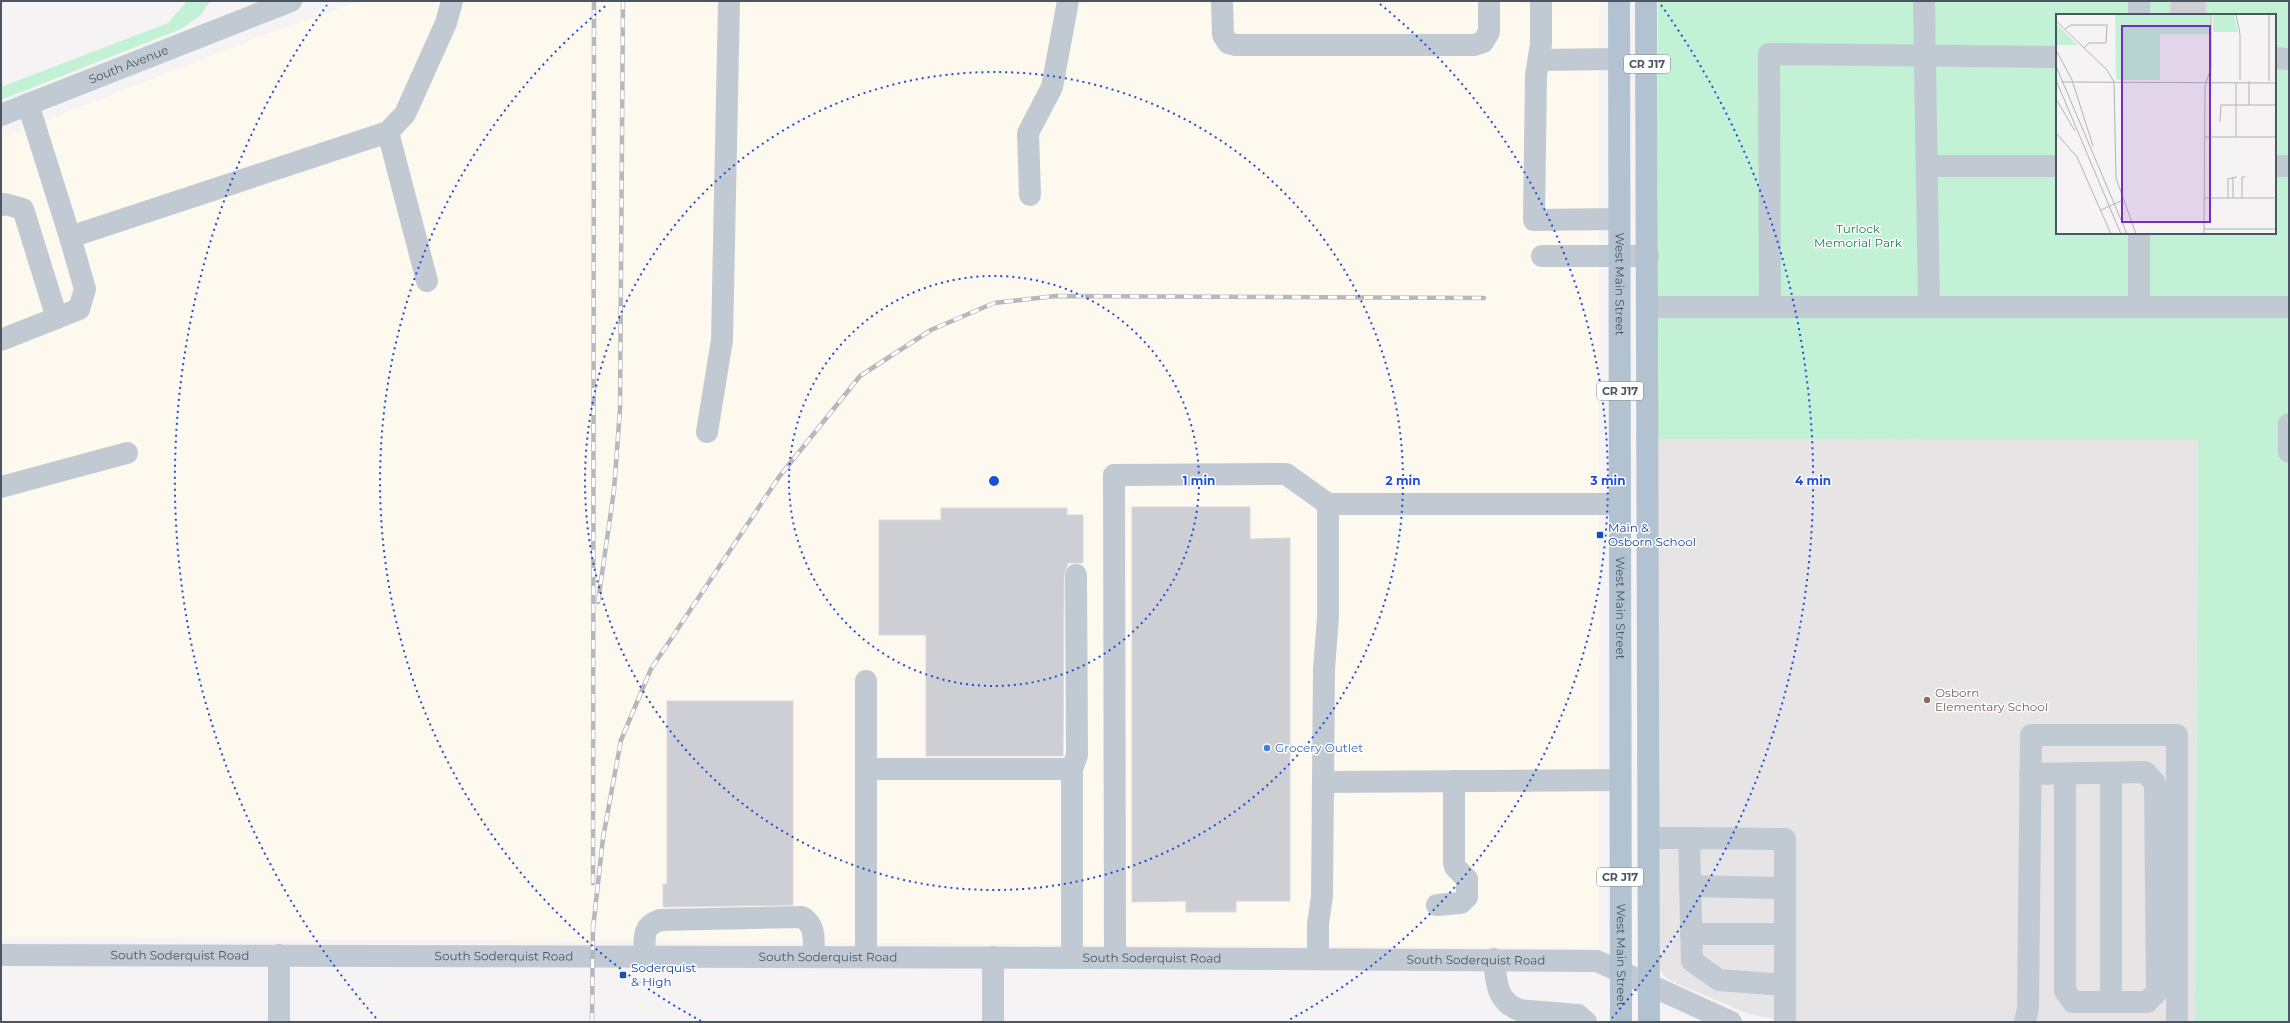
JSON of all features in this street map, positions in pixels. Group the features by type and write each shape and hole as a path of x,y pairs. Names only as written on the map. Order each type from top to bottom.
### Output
{"main road":[{"name":"West Main Street","path":"1619,1 1619,780 1621,1022"},
{"name":"CR J17","path":"1646,1 1648,256 1649,1022"}],"street":[{"name":"South Avenue","path":"1,115 254,8 291,1"},
{"path":"70,237 388,132 405,114 446,23 452,1"},
{"path":"707,432 722,340 729,1"},
{"path":"1030,195 1028,133 1052,87 1068,1"},
{"path":"1222,1 1223,35 1228,43 1236,45 1474,45 1483,42 1489,32 1489,1"},
{"path":"1541,1 1541,44 1536,75 1534,220 1619,219"},
{"path":"1924,1 1929,307"},
{"path":"2139,1 2139,14"},
{"path":"1770,308 1769,54 2056,57"},
{"path":"2276,58 2289,58"},
{"path":"1539,60 1619,59"},
{"path":"1,340 79,309 85,289 28,104"},
{"path":"388,132 427,281"},
{"path":"1927,166 2056,166"},
{"path":"2276,166 2289,166"},
{"path":"1,205 5,204 23,210 57,318"},
{"path":"2139,234 2139,307"},
{"path":"1542,256 1648,256"},
{"path":"1648,308 2289,307"},
{"path":"2289,424 2289,452"},
{"path":"1,487 127,453"},
{"path":"1115,958 1114,475 1286,474 1328,504 1620,504"},
{"path":"1318,959 1318,924 1322,896 1324,668 1328,617 1328,504"},
{"path":"1072,958 1072,769 1077,755 1076,575"},
{"path":"866,681 866,957"},
{"path":"2025,1022 2028,1008 2031,735 2177,735 2168,970 2157,992 2147,1002 2073,1002 2065,991 2065,774"},
{"path":"866,768 1072,769"},
{"path":"2030,774 2145,772 2155,784 2168,970 2177,1022"},
{"path":"2111,773 2111,1002"},
{"path":"1323,782 1619,780"},
{"path":"1437,905 1461,903 1467,897 1467,878 1455,864 1454,781"},
{"path":"1649,838 1785,839 1785,1022"},
{"path":"1689,838 1692,961 1718,980 1785,985"},
{"path":"1690,886 1785,888"},
{"path":"644,958 646,928 650,923 660,920 802,917 810,922 813,930 814,957"},
{"path":"1691,934 1785,934"},
{"name":"South Soderquist Road","path":"1,955 279,955 644,958 993,957 1494,959 1597,961 1649,986 1731,1022"},
{"path":"279,955 279,1022"},
{"path":"993,957 993,1022"},
{"path":"1494,959 1496,987 1502,999 1511,1007 1519,1010 1578,1015 1586,1022"}],"shaded area":[{"path":"360,1 1599,1 1599,948 1,937 1,138 259,37"},
{"name":"Osborn Elementary School","path":"1658,439 2198,439 2195,1022 1788,1022 1749,1014 1673,982 1664,976 1660,970 1657,960"}],"green space":[{"path":"187,1 210,1 201,15 181,29 1,100 1,87 168,23"},
{"name":"Turlock Memorial Park","path":"1658,1 2289,1 2289,1022 2195,1022 2198,440 1658,439"}],"building":[{"path":"2170,1 2206,1 2206,14 2170,14"},
{"path":"1132,507 1250,507 1250,539 1290,538 1290,901 1236,901 1236,912 1186,912 1186,901 1132,902"},
{"path":"941,508 1067,508 1067,515 1083,515 1083,563 1068,563 1064,575 1063,756 926,756 926,635 879,635 879,520 941,520"},
{"path":"667,701 793,701 793,905 663,907 663,884 667,884"}],"railway":[{"path":"593,883 594,1"},
{"path":"598,602 614,490 620,409 623,1"},
{"path":"593,929 603,838 621,740 651,669 779,477 860,376 931,330 994,303 1056,296 1484,298"},
{"path":"592,1022 593,923"}],"place":[{"name":"Main & Osborn School","path":"1600,535"},
{"name":"Osborn Elementary School","path":"1927,700"},
{"name":"Grocery Outlet","path":"1267,748"},
{"name":"Soderquist & High","path":"623,975"}]}
